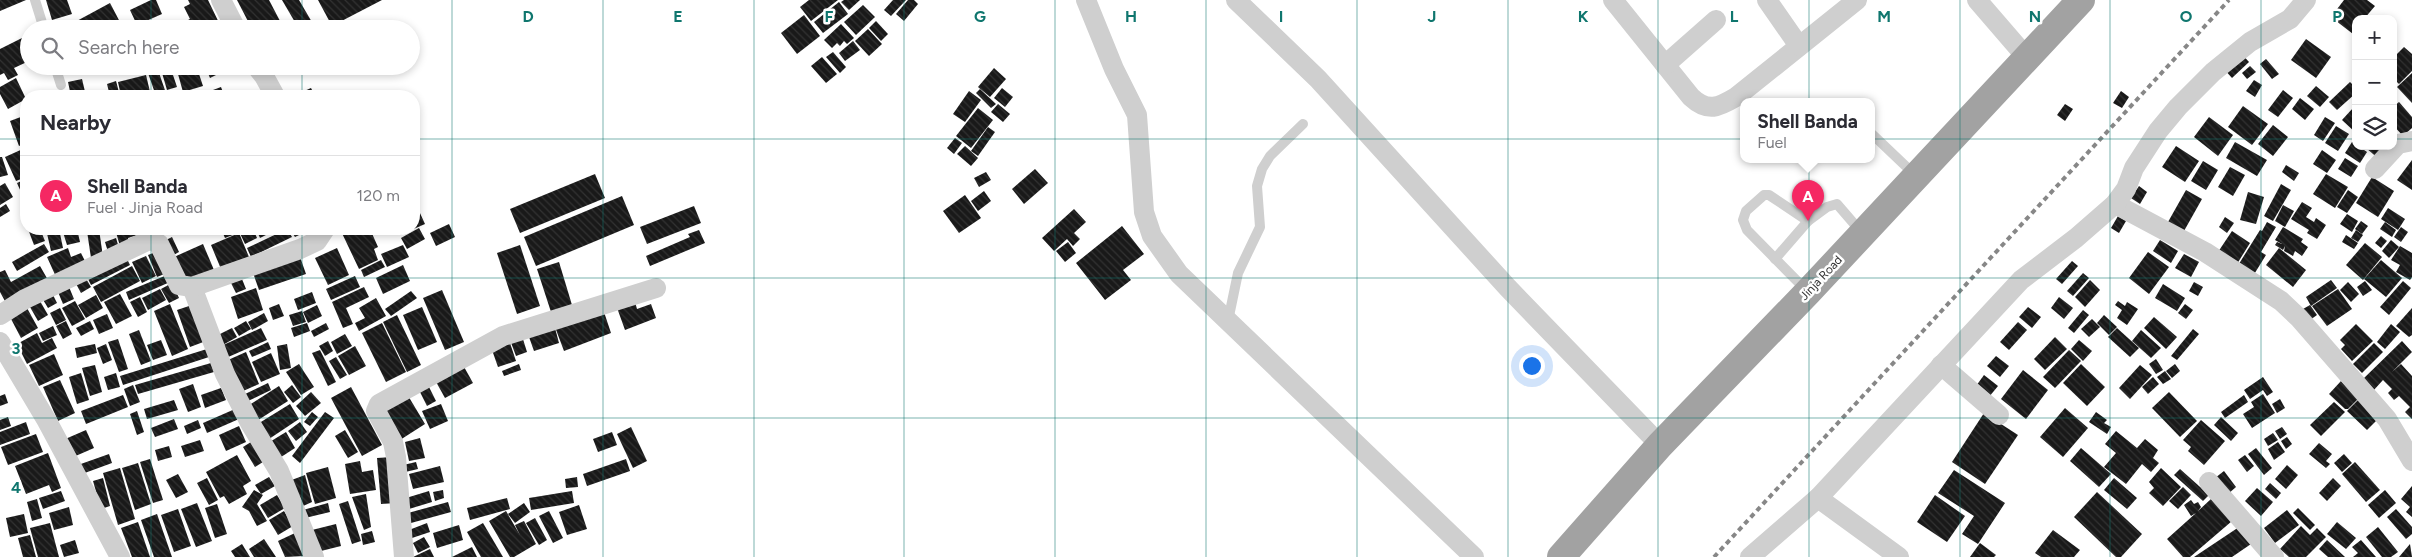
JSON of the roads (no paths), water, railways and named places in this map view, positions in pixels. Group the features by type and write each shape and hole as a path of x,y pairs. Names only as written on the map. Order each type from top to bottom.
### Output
{"highway":[{"name":"Jinja Road","path":"1561,557 1660,444 1808,292 2081,0"}],"street":[{"path":"221,0 231,20"},
{"path":"1086,0 1114,69 1137,115 1144,212 1152,236 1179,274 1474,557"},
{"path":"1236,0 1318,79 1508,288 1660,444"},
{"path":"1613,0 1700,105 1720,107 1736,97 1857,0"},
{"path":"1767,0 1799,46"},
{"path":"1977,0 2026,58"},
{"path":"1750,557 1818,498 2020,280 2076,238 2115,204 2126,189 2134,168 2158,131 2178,107 2213,72 2250,42 2290,20 2306,0"},
{"path":"1665,65 1716,20"},
{"path":"263,75 272,90"},
{"path":"2375,169 2398,144 2412,141"},
{"path":"2115,204 2205,252 2281,300 2387,419 2412,461"},
{"path":"0,315 61,282 152,240 161,248 179,285 192,287 300,250 317,241 321,235"},
{"path":"192,287 225,374 250,423 279,472 314,557"},
{"path":"404,557 396,457 393,442 376,412 379,404 503,336 656,288"},
{"path":"0,342 47,421 120,557"},
{"path":"1941,365 1999,415"},
{"path":"2209,482 2274,557"},
{"path":"1818,498 1900,557"}],"lane":[{"path":"35,0 41,20"},
{"path":"58,75 61,85"},
{"path":"1228,322 1238,273 1260,227 1258,186 1262,169 1270,156 1303,124"},
{"path":"1875,137 1916,176"},
{"path":"1808,221 1769,195 1759,197 1746,211 1743,220 1747,230 1808,292"},
{"path":"1776,258 1808,221 1827,207 1837,204 1862,234"}],"railway":[{"path":"1714,557 2229,0"}],"place":[{"name":"Shell Banda","path":"1808,221"}]}
